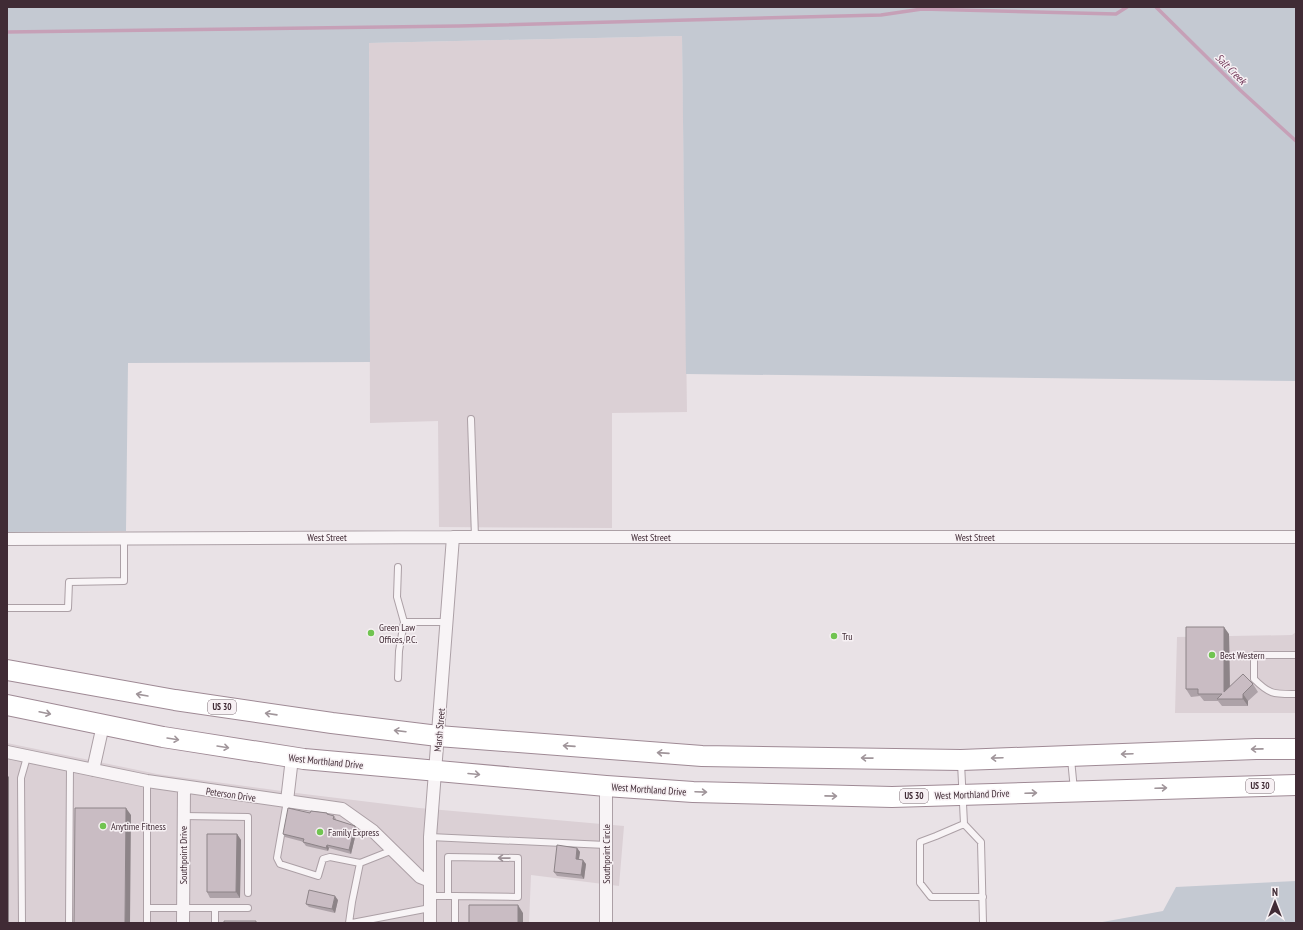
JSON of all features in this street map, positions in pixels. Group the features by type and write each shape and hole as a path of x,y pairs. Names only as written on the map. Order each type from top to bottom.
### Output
{"highway":[{"name":"US 30","path":"7,670 176,700 332,724 438,736 702,756 961,760 1249,749 1296,749"},
{"name":"West Morthland Drive","path":"7,706 163,738 292,758 606,786 693,792 892,797 1296,785"}],"street":[{"name":"West Street","path":"7,539 453,536 1296,537"},
{"name":"Marsh Street","path":"430,923 430,837 453,536"},
{"path":"93,770 103,725"},
{"name":"Peterson Drive","path":"7,752 147,781 342,809 373,831 420,877 430,880"},
{"path":"287,802 292,758"},
{"name":"Southpoint Circle","path":"606,786 606,923"},
{"name":"Southpoint Drive","path":"183,923 184,787"}],"lane":[{"path":"471,419 475,536"},
{"path":"7,608 68,608 69,582 124,581 124,539"},
{"path":"398,567 397,597 404,622 399,651 398,678"},
{"path":"404,622 447,622"},
{"path":"1296,655 1254,655 1254,679 1265,690 1279,694 1296,694"},
{"path":"1071,756 1074,791"},
{"path":"22,923 21,778 27,757"},
{"path":"961,760 964,795 964,824 982,842 984,897 983,923"},
{"path":"69,923 70,766"},
{"path":"147,781 147,923"},
{"path":"287,802 277,858 280,864 318,876 323,859 330,857 360,863 393,850"},
{"path":"183,816 248,816 248,893"},
{"path":"964,824 920,842 920,882 931,897 984,897"},
{"path":"430,837 606,845"},
{"path":"360,863 352,902 351,923 448,896 518,897 518,858 448,857 448,896"},
{"path":"455,896 455,923"},
{"path":"147,908 248,908"},
{"path":"215,908 215,923"}],"shaded area":[{"path":"7,7 1296,7 1296,381 686,374 682,36 369,43 370,362 128,363 126,531 7,532"},
{"path":"682,36 687,412 612,413 612,528 439,527 438,421 370,423 369,43"},
{"path":"1296,632 1296,713 1175,713 1177,637 1292,635"},
{"path":"7,743 157,774 304,794 419,808 624,826 619,886 531,875 529,923 7,923"},
{"path":"1296,881 1296,923 1097,923 1163,911 1176,887"}],"building":[{"path":"1186,627 1224,627 1224,692 1243,674 1253,684 1243,694 1243,699 1217,699 1222,694 1198,694 1198,689 1186,689"},
{"path":"75,808 126,808 125,923 74,923"},
{"path":"288,808 310,813 311,811 327,813 334,816 333,819 355,826 349,850 327,845 326,848 303,842 304,839 283,834"},
{"path":"207,834 237,834 236,892 207,892"},
{"path":"557,845 577,848 576,859 583,860 581,875 554,872"},
{"path":"309,890 335,896 332,909 306,904"},
{"path":"469,905 518,905 518,923 469,923"},
{"path":"224,921 256,921 256,923 224,923"}],"waterway":[{"path":"7,32 459,26 881,15 922,9 1116,14 1127,7"},
{"name":"Salt Creek","path":"1156,7 1240,90 1296,141"}],"place":[{"name":"Green Law Offices, P.C.","path":"371,633"},
{"name":"Tru","path":"834,636"},
{"name":"Best Western","path":"1212,655"},
{"name":"Anytime Fitness","path":"103,826"},
{"name":"Family Express","path":"320,832"}]}
